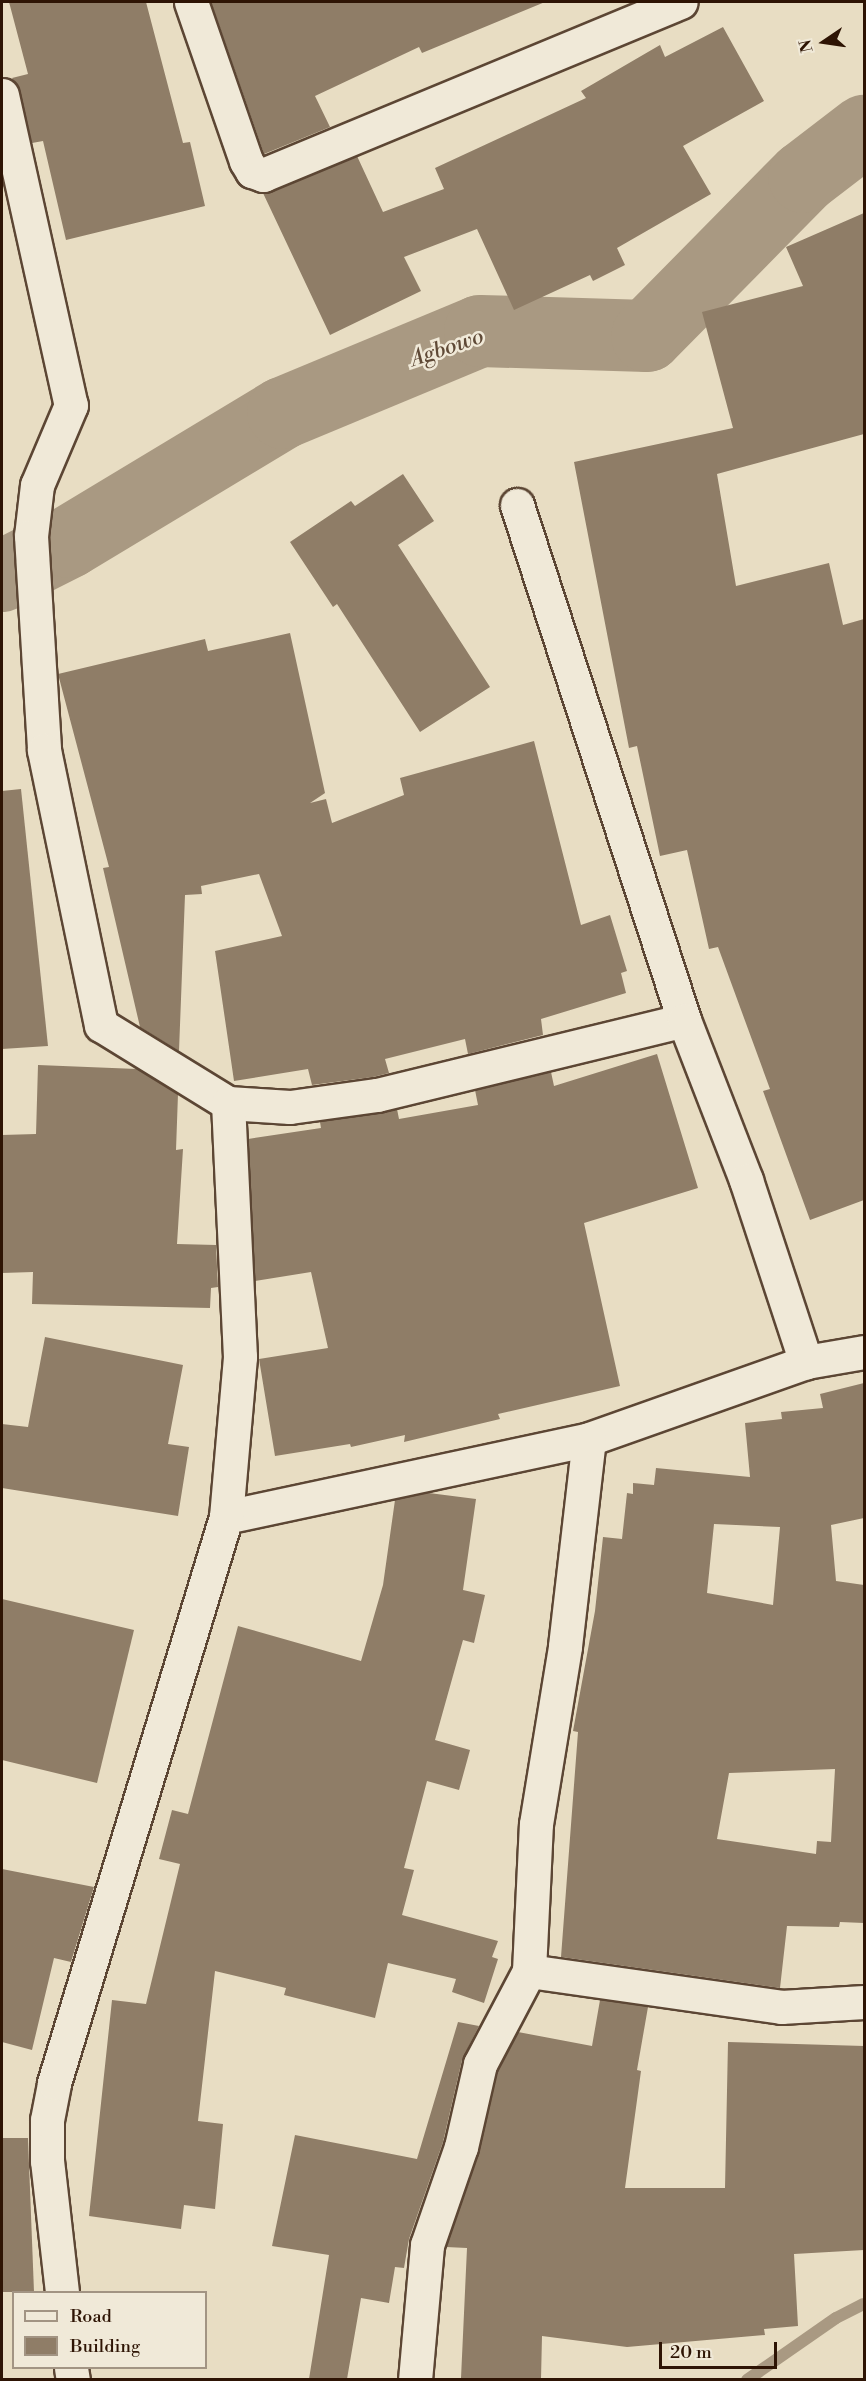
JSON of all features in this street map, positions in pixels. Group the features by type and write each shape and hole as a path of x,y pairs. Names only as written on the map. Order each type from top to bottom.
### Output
{"street":[{"path":"191,2 246,161 252,171 263,174 681,2"},
{"path":"2,95 71,405 37,485 31,536 35,571 44,750 83,930 96,1017 113,1035 202,1084 228,1103 290,1107 377,1095 684,1020"},
{"path":"517,505 684,1020 746,1180 806,1362"},
{"path":"62,2291 47,2161 47,2120 54,2083 226,1517 240,1357 228,1103"},
{"path":"226,1517 589,1439 806,1362 864,1352"},
{"path":"414,2379 427,2245 462,2147 480,2064 529,1971 536,1824 565,1646 589,1439"},
{"path":"529,1971 781,2007 864,2002"}],"building":[{"path":"9,2 146,2 183,143 190,142 205,206 66,240 43,141 32,143 20,91 12,78 28,74"},
{"path":"211,2 545,2 422,53 419,47 315,96 330,127 264,154"},
{"path":"723,27 764,101 683,146 711,194 617,248 625,265 593,281 590,275 514,310 477,229 404,257 421,291 330,335 263,193 357,156 383,212 444,189 435,168 586,98 581,91 660,45 665,57"},
{"path":"864,213 864,434 717,474 736,586 829,563 843,625 864,619 864,1200 810,1220 763,1091 770,1089 718,947 709,949 687,850 660,856 637,746 629,748 574,462 733,428 702,312 803,286 786,247"},
{"path":"403,474 434,521 398,545 490,687 420,732 337,604 333,607 290,542 351,501 355,506"},
{"path":"290,633 325,793 310,803 326,799 332,823 404,795 400,778 534,741 581,925 610,915 627,971 621,973 626,993 541,1019 543,1035 468,1054 465,1039 385,1059 389,1073 373,1077 312,1085 308,1069 234,1081 215,951 282,936 259,874 201,886 202,894 185,895 179,1051 140,1027 103,868 109,867 58,674 205,639 208,651"},
{"path":"21,789 48,1046 2,1049 2,791"},
{"path":"657,1054 698,1188 584,1223 620,1386 498,1414 500,1419 404,1442 405,1435 351,1447 350,1444 275,1456 259,1359 328,1348 311,1272 255,1281 248,1139 321,1128 320,1122 397,1109 399,1119 478,1105 475,1090 551,1072 554,1086"},
{"path":"38,1065 137,1069 178,1094 176,1150 183,1149 177,1244 216,1245 218,1287 211,1288 210,1308 32,1304 33,1272 2,1273 2,1135 36,1134"},
{"path":"45,1337 183,1365 168,1444 189,1447 178,1516 2,1488 2,1424 28,1427"},
{"path":"864,1383 864,1518 831,1525 836,1581 864,1585 864,1923 840,1922 839,1927 787,1926 780,1988 561,1957 578,1732 573,1731 595,1611 603,1537 622,1539 627,1493 633,1494 633,1483 654,1485 656,1468 750,1477 745,1423 782,1419 781,1412 823,1408 820,1394","holes":["714,1524 780,1527 773,1605 707,1593","835,1769 831,1842 817,1841 816,1854 717,1839 729,1773"]},
{"path":"429,1493 476,1499 463,1590 485,1595 474,1643 463,1640 435,1740 470,1750 459,1790 427,1781 404,1868 414,1870 402,1915 498,1941 492,1957 498,1959 484,2003 452,1992 456,1979 388,1963 375,2018 284,1995 286,1988 215,1971 198,2121 223,2124 215,2209 184,2205 181,2229 89,2216 112,2000 146,2004 180,1864 159,1859 172,1810 188,1814 238,1626 361,1661 383,1585 395,1500"},
{"path":"2,1599 134,1630 97,1783 2,1760"},
{"path":"2,1869 94,1887 71,1962 54,1958 32,2050 2,2042"},
{"path":"600,2000 648,2007 637,2070 641,2071 625,2188 725,2188 728,2042 864,2046 864,2250 794,2254 798,2326 764,2329 765,2335 627,2347 542,2336 541,2379 461,2378 467,2248 446,2247 479,2153 498,2071 518,2032 592,2046"},
{"path":"458,2022 479,2026 462,2060 443,2142 409,2239 404,2268 395,2267 389,2303 361,2298 347,2379 309,2379 329,2255 272,2246 295,2135 417,2159"},
{"path":"2,2138 28,2138 34,2291 3,2292"}],"waterway":[{"name":"Agbowo","path":"2,576 69,542 283,413 480,331 647,336 804,177 864,131"},
{"path":"747,2380 836,2318 864,2304"}]}
